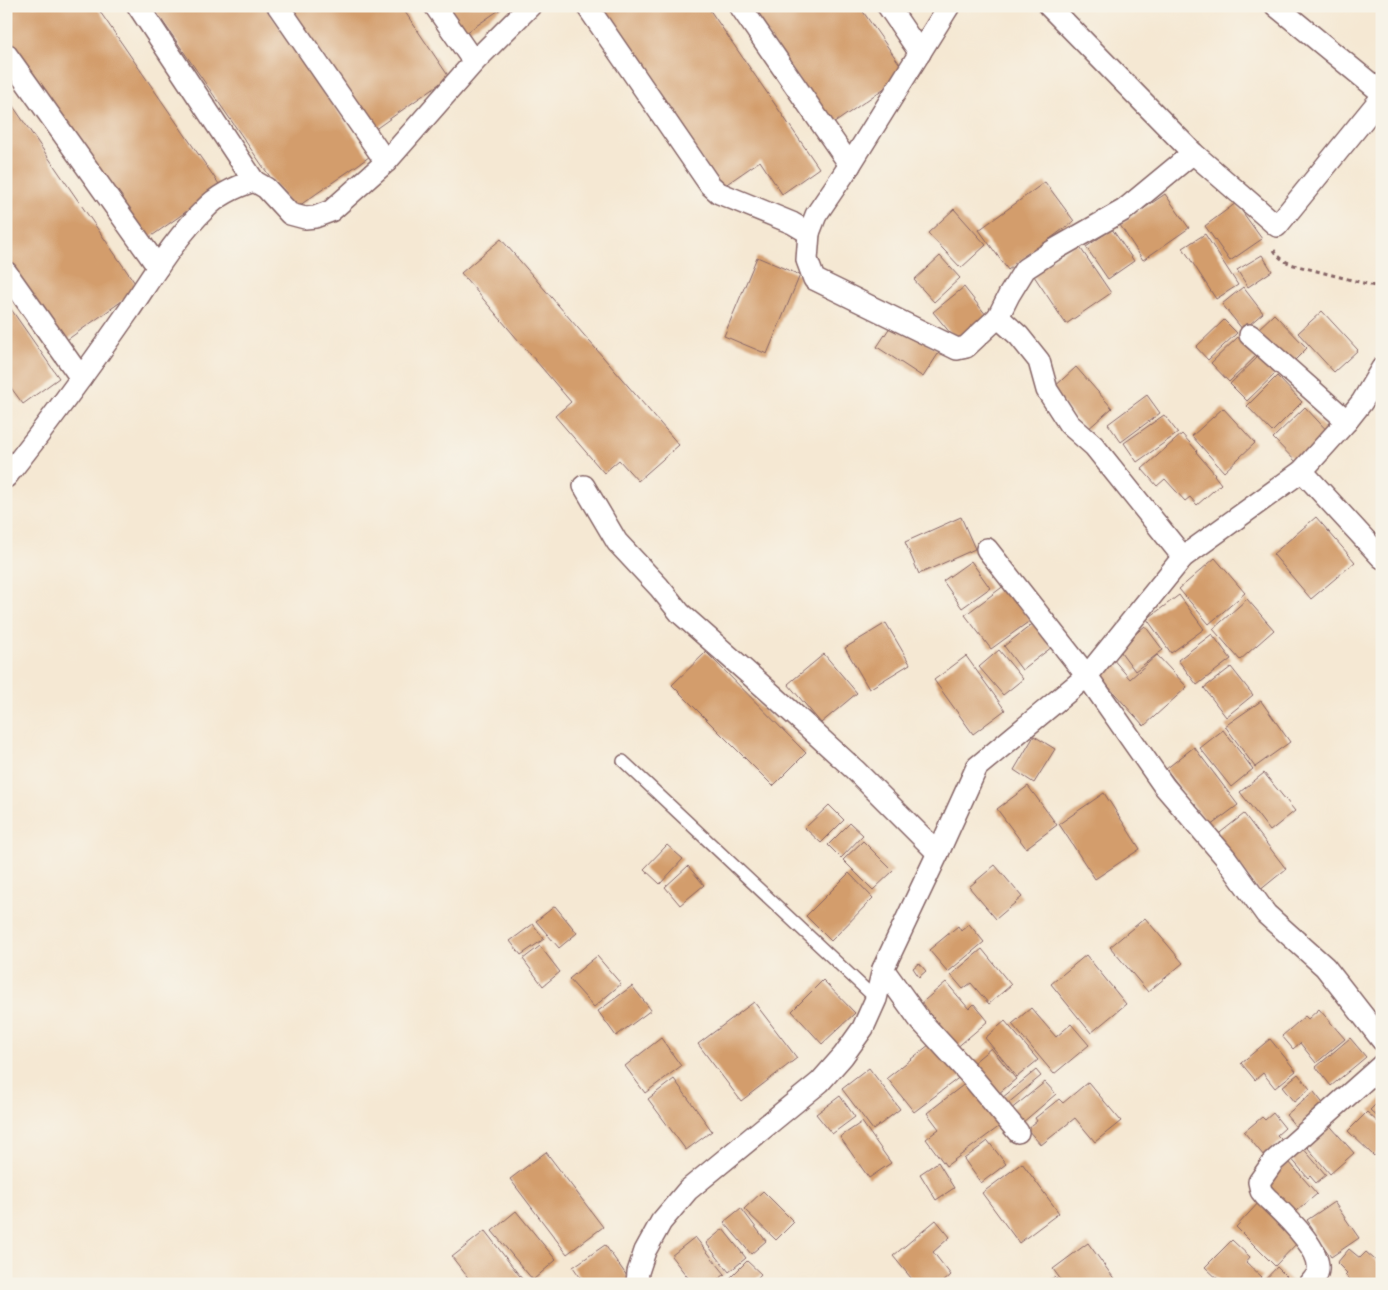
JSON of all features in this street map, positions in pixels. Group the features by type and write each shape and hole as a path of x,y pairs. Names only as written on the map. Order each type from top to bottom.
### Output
{"street":[{"path":"138,6 254,181 266,188 290,214 305,218 315,217 331,211 386,162 474,62 530,6"},
{"path":"278,6 386,162"},
{"path":"435,6 474,62"},
{"path":"587,6 710,185 719,193 809,233"},
{"path":"740,6 850,165"},
{"path":"888,6 920,52"},
{"path":"949,6 850,165 816,215 809,233 807,260 814,279 957,349 966,347 998,317 1025,269 1124,210 1193,153"},
{"path":"1049,6 1193,153 1276,226 1382,97"},
{"path":"1276,6 1382,93"},
{"path":"6,54 158,267"},
{"path":"7,475 81,378 158,267 191,224 218,197 254,181"},
{"path":"6,272 81,378"},
{"path":"998,317 1019,336 1039,361 1047,390 1069,424 1094,446 1183,557"},
{"path":"1250,335 1347,422"},
{"path":"637,1284 638,1272 645,1251 661,1222 688,1190 820,1082 843,1056 863,1028 876,1000 883,969 977,767 1087,676 1183,557 1302,470 1347,422 1362,402 1382,368"},
{"path":"1302,470 1382,558"},
{"path":"584,486 616,542 659,587 680,613 847,763 938,853"},
{"path":"986,549 1087,676 1164,786 1225,858 1266,914 1325,967 1382,1040"},
{"path":"883,969 919,1019 1018,1132"},
{"path":"1310,1284 1317,1273 1318,1266 1311,1247 1305,1238 1261,1191 1259,1182 1273,1162 1382,1065"}],"lane":[{"path":"623,762 876,1000"}],"path":[{"path":"1276,226 1273,249 1285,261 1382,288"}],"building":[{"path":"6,6 96,6 221,187 146,240 6,39"},
{"path":"152,6 265,6 369,157 293,210"},
{"path":"288,6 401,6 449,77 374,130"},
{"path":"443,6 505,6 463,35"},
{"path":"595,6 707,6 819,168 782,194 760,161 721,188"},
{"path":"747,6 859,6 906,73 830,126"},
{"path":"6,96 139,289 64,342 6,259"},
{"path":"1045,182 1074,221 1008,270 979,230"},
{"path":"1165,194 1189,228 1143,260 1120,225"},
{"path":"1236,203 1262,239 1230,261 1205,226"},
{"path":"954,209 986,245 961,268 928,233"},
{"path":"1112,229 1134,261 1108,279 1086,247"},
{"path":"1205,234 1238,285 1216,299 1183,248"},
{"path":"501,239 679,445 638,481 619,460 604,473 555,416 571,402 461,273"},
{"path":"1077,243 1111,293 1066,324 1032,273"},
{"path":"1262,255 1272,271 1248,287 1237,270"},
{"path":"940,256 960,278 934,302 914,280"},
{"path":"757,257 800,275 767,354 724,336"},
{"path":"964,287 990,320 960,345 933,312"},
{"path":"1243,287 1263,313 1243,330 1222,304"},
{"path":"6,302 59,378 23,404 6,381"},
{"path":"1322,311 1358,350 1334,372 1298,333"},
{"path":"1274,314 1307,348 1289,366 1256,331"},
{"path":"1224,320 1237,333 1208,360 1196,347"},
{"path":"894,321 940,351 923,377 877,347"},
{"path":"1239,336 1257,355 1229,382 1211,363"},
{"path":"1261,354 1278,371 1247,401 1230,384"},
{"path":"1076,367 1112,408 1087,430 1051,390"},
{"path":"1277,376 1302,402 1272,432 1247,406"},
{"path":"1147,395 1160,413 1121,442 1108,424"},
{"path":"1305,407 1331,435 1300,466 1273,438"},
{"path":"1223,408 1255,443 1224,472 1192,436"},
{"path":"1164,415 1178,433 1137,462 1124,443"},
{"path":"1182,434 1221,484 1197,505 1190,497 1185,501 1165,479 1157,486 1142,469"},
{"path":"961,517 975,549 919,574 905,542"},
{"path":"1316,517 1355,562 1311,599 1273,554"},
{"path":"1215,558 1245,593 1209,624 1179,589"},
{"path":"971,561 990,588 962,608 943,581"},
{"path":"1005,585 1031,620 991,649 965,615"},
{"path":"1179,595 1204,629 1171,653 1147,619"},
{"path":"1247,599 1274,630 1240,660 1213,629"},
{"path":"886,623 910,664 869,689 845,648"},
{"path":"1034,623 1052,647 1022,670 1004,646"},
{"path":"1145,626 1163,650 1135,671 1118,648"},
{"path":"1212,634 1231,659 1197,685 1178,660"},
{"path":"999,650 1023,679 1003,695 979,667"},
{"path":"706,652 806,753 773,786 672,685"},
{"path":"824,654 857,693 821,723 788,684"},
{"path":"1157,655 1187,687 1144,726 1096,673 1112,658 1130,679"},
{"path":"966,656 1005,710 973,734 934,680"},
{"path":"1231,667 1253,695 1226,717 1204,688"},
{"path":"1261,701 1290,742 1255,767 1225,726"},
{"path":"1223,730 1253,769 1231,787 1200,748"},
{"path":"1034,736 1055,749 1034,783 1014,770"},
{"path":"1194,747 1238,805 1210,826 1166,769"},
{"path":"1264,773 1295,811 1270,831 1240,792"},
{"path":"1028,786 1057,825 1026,848 997,809"},
{"path":"1104,793 1140,849 1095,879 1059,824"},
{"path":"829,805 844,820 821,843 805,828"},
{"path":"1244,814 1286,869 1259,891 1216,836"},
{"path":"850,823 863,835 841,858 828,845"},
{"path":"863,841 893,871 873,890 843,860"},
{"path":"667,845 683,859 660,884 644,869"},
{"path":"995,865 1022,897 996,919 969,887"},
{"path":"688,866 704,885 680,905 665,887"},
{"path":"849,873 873,898 831,941 806,916"},
{"path":"555,906 577,933 559,948 536,921"},
{"path":"1145,918 1183,963 1148,992 1110,947"},
{"path":"533,924 544,939 521,955 510,941"},
{"path":"969,924 984,942 948,972 929,950 958,926 961,931"},
{"path":"540,946 560,972 543,986 523,959"},
{"path":"982,949 1011,985 989,1004 971,983 963,989 951,975"},
{"path":"1086,955 1126,1004 1091,1033 1051,984"},
{"path":"597,956 621,984 594,1007 569,979"},
{"path":"919,963 926,971 919,977 913,968"},
{"path":"823,980 855,1013 822,1044 792,1011"},
{"path":"946,982 969,1009 974,1004 988,1021 955,1049 918,1006"},
{"path":"632,986 651,1010 616,1036 598,1011"},
{"path":"754,1002 797,1058 741,1101 698,1044"},
{"path":"1031,1008 1056,1037 1071,1024 1089,1045 1054,1074 1012,1024"},
{"path":"1319,1009 1345,1039 1316,1063 1300,1043 1293,1049 1282,1036 1305,1016 1308,1019"},
{"path":"1005,1021 1038,1060 1017,1077 985,1038"},
{"path":"661,1038 681,1066 645,1093 625,1066"},
{"path":"1350,1038 1366,1057 1331,1086 1316,1067"},
{"path":"1270,1039 1296,1071 1275,1088 1263,1073 1255,1080 1241,1063"},
{"path":"934,1041 961,1076 914,1112 887,1078"},
{"path":"991,1048 1016,1079 992,1099 967,1068"},
{"path":"869,1068 900,1109 873,1130 842,1089"},
{"path":"1036,1070 1041,1076 1007,1104 1002,1098"},
{"path":"1298,1074 1310,1089 1294,1102 1282,1087"},
{"path":"674,1079 712,1131 686,1150 648,1099"},
{"path":"971,1079 1004,1123 946,1166 926,1139 939,1129 927,1113"},
{"path":"1045,1082 1056,1094 1022,1123 1010,1110"},
{"path":"1088,1082 1121,1121 1095,1142 1075,1118 1041,1145 1027,1129 1037,1121 1035,1118 1059,1099 1063,1103"},
{"path":"1314,1092 1329,1111 1302,1134 1286,1115"},
{"path":"840,1096 855,1117 832,1134 816,1114"},
{"path":"1382,1098 1382,1121 1370,1110"},
{"path":"1367,1112 1382,1126 1382,1148 1374,1156 1348,1131"},
{"path":"1273,1113 1285,1128 1277,1135 1282,1140 1264,1156 1244,1132 1262,1117 1265,1120"},
{"path":"1325,1120 1354,1153 1330,1174 1302,1141"},
{"path":"862,1122 891,1163 869,1178 840,1137"},
{"path":"988,1141 1006,1164 981,1183 964,1159"},
{"path":"1302,1147 1326,1175 1316,1183 1310,1176 1308,1178 1290,1157"},
{"path":"546,1152 603,1227 567,1254 510,1179"},
{"path":"938,1162 954,1188 936,1200 920,1174"},
{"path":"1289,1162 1317,1194 1291,1216 1264,1185"},
{"path":"1022,1163 1059,1213 1019,1243 982,1193"},
{"path":"763,1191 794,1222 776,1240 744,1209"},
{"path":"1261,1200 1301,1239 1275,1266 1236,1227"},
{"path":"1334,1202 1359,1238 1331,1257 1307,1220"},
{"path":"741,1208 766,1241 751,1254 724,1222"},
{"path":"516,1211 556,1260 533,1280 492,1231"},
{"path":"936,1220 950,1237 933,1252 951,1275 941,1284 916,1284 893,1256"},
{"path":"723,1229 746,1258 729,1272 706,1243"},
{"path":"485,1231 526,1284 473,1284 452,1257"},
{"path":"695,1237 725,1274 713,1284 693,1284 671,1256"},
{"path":"1232,1240 1250,1257 1246,1262 1262,1277 1256,1284 1223,1284 1205,1267"},
{"path":"1088,1243 1118,1284 1064,1284 1053,1269"},
{"path":"605,1245 632,1283 585,1284 573,1267"},
{"path":"1349,1249 1360,1258 1366,1252 1382,1266 1382,1284 1355,1284 1345,1275 1347,1273 1337,1263"},
{"path":"747,1261 761,1274 752,1284 736,1284 730,1278"},
{"path":"1277,1267 1294,1284 1261,1284"},
{"path":"1055,1277 1060,1284 1046,1284"}]}
